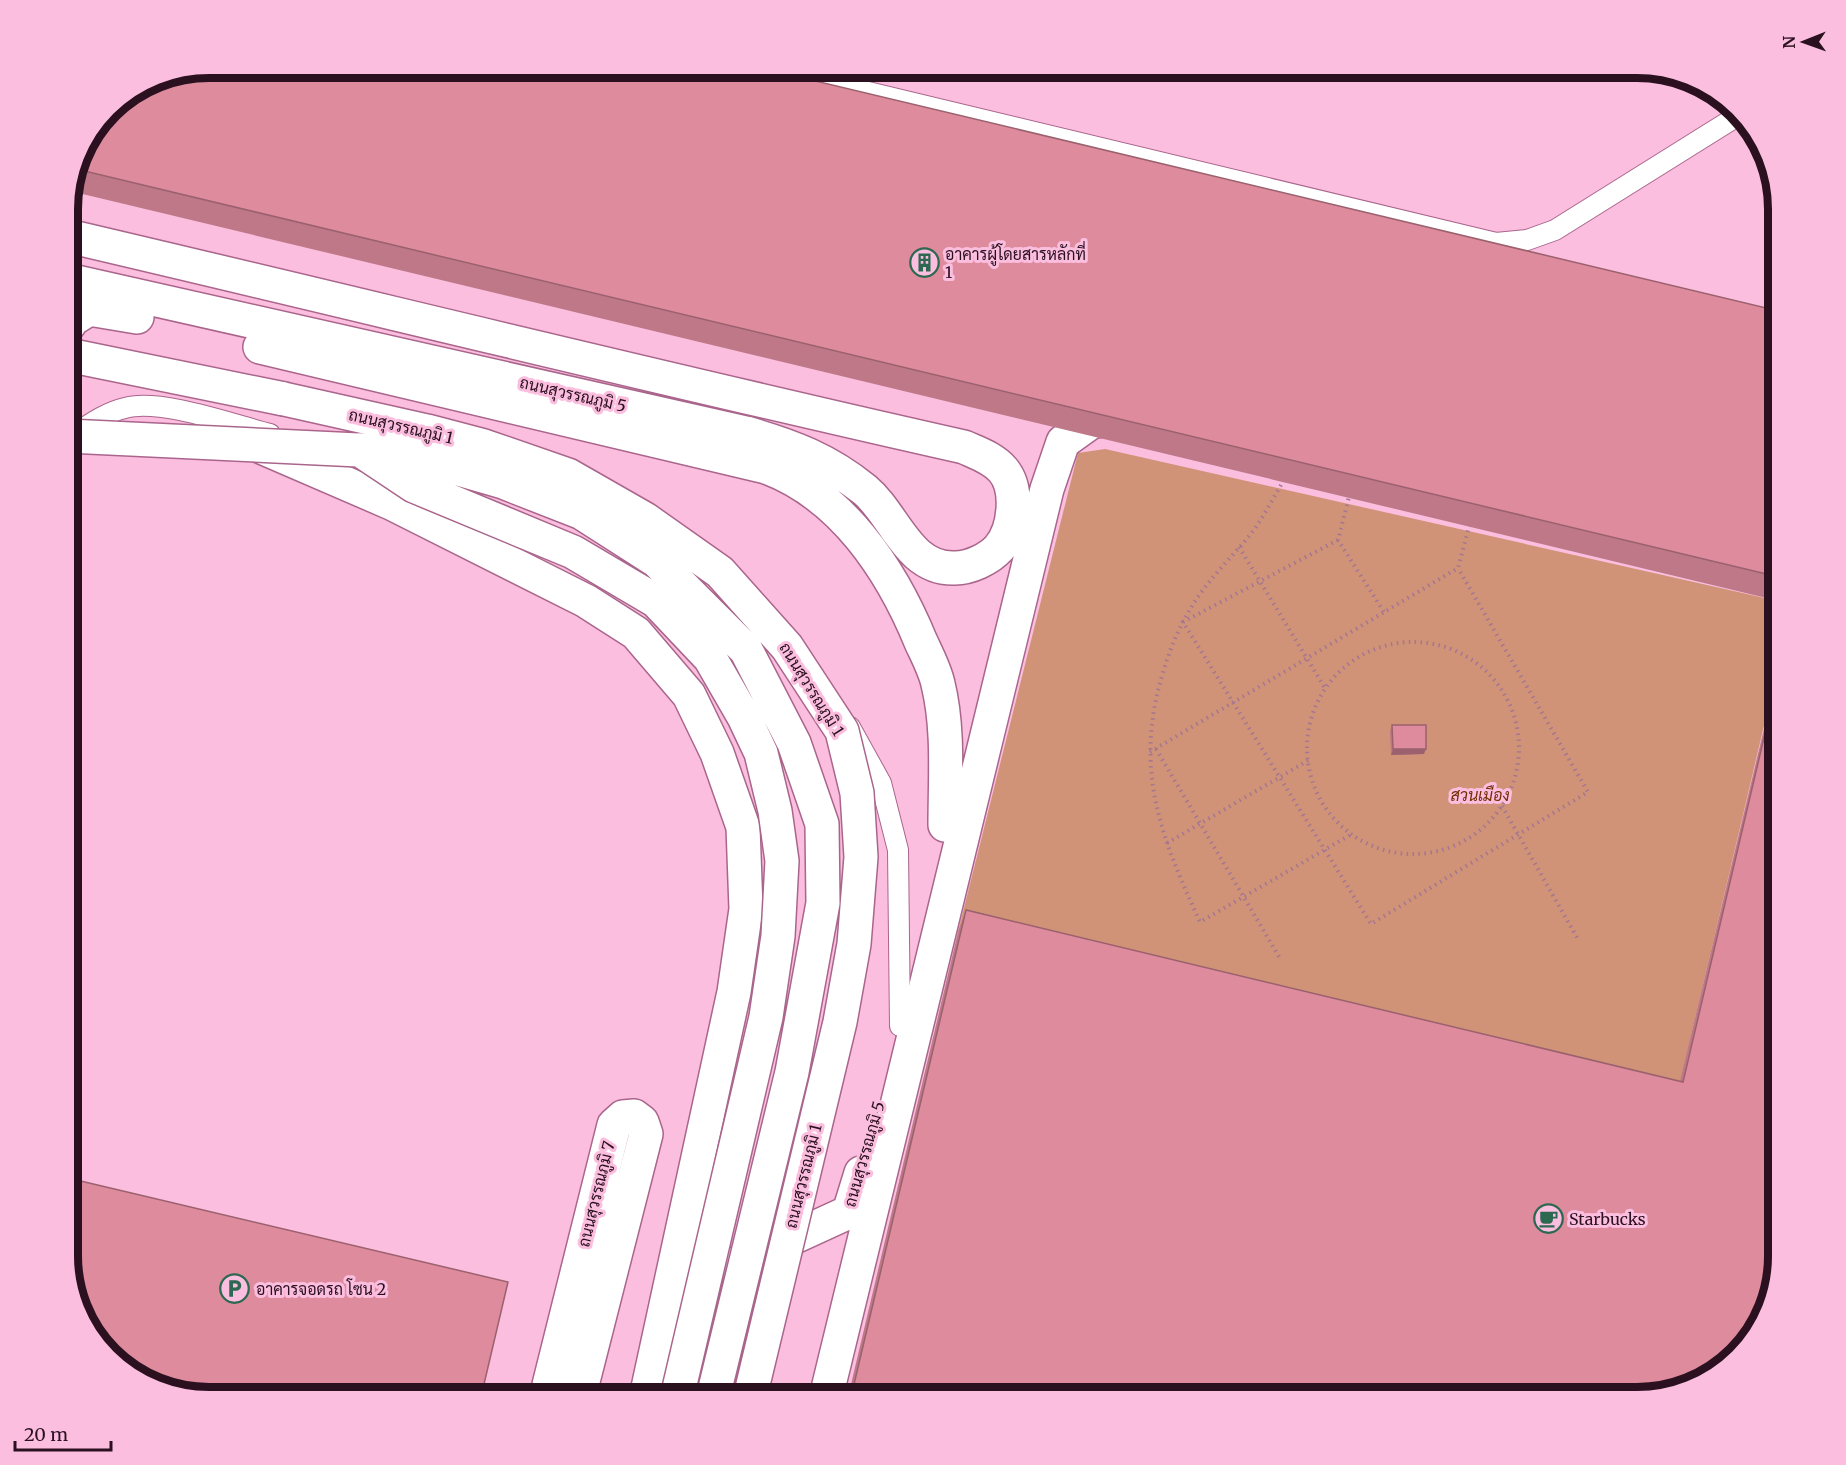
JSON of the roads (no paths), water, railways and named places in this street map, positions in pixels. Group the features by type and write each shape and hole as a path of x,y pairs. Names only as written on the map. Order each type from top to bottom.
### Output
{"main road":[{"name":"ถนนสุวรรณภูมิ 5","path":"78,238 549,349 708,390 964,447 991,459 1003,470 1011,482 1021,536 935,956 829,1387"},
{"name":"ถนนสุวรรณภูมิ 5","path":"78,282 735,430 796,447 833,467 867,492 915,552 936,567 956,568 980,562 1000,547 1021,536"},
{"path":"78,316 89,309 112,311 766,466 791,476 841,514 885,571 910,616 938,683 944,730 945,825"},
{"name":"ถนนสุวรรณภูมิ 1","path":"78,357 427,431 494,450 568,475 645,519 720,572 788,647 842,731 857,793 861,846 854,944 834,1044 753,1387"},
{"name":"ถนนสุวรรณภูมิ 1","path":"284,399 414,486 573,552 656,601 710,658 744,717 760,753 775,811 782,861 778,936 766,1017 680,1387"},
{"path":"945,825 1021,536 1047,489 1063,442 1091,422 1121,411"},
{"name":"ถนนสุวรรณภูมิ 1","path":"78,437 400,452 503,482 582,513 657,561 746,650 794,743 822,824 823,903 792,1072 716,1387"},
{"name":"ถนนสุวรรณภูมิ 1","path":"259,446 401,508 586,601 636,633 689,695 717,753 743,827 746,909 734,992 648,1387"},
{"path":"1021,536 1047,489"},
{"name":"ถนนสุวรรณภูมิ 5","path":"672,1387 712,1282 718,1272 849,1212 900,1026 945,825"},
{"name":"ถนนสุวรรณภูมิ 7","path":"549,1387 614,1125 623,1117 634,1116 642,1122 646,1134 582,1387"}],"lane":[{"path":"810,78 1496,243 1527,240 1555,230 1732,119"},
{"path":"78,432 125,407 153,407 179,411 600,520 641,533 676,552 820,683 843,714 881,783 898,850 900,1026"}],"place":[{"name":"อาคารผู้โดยสารหลักที่ 1","path":"924,263"},
{"name":"Starbucks","path":"1548,1219"},
{"name":"อาคารจอดรถ โซน 2","path":"235,1289"}],"park label":[{"name":"สวนเมือง","path":"1480,795"}]}
